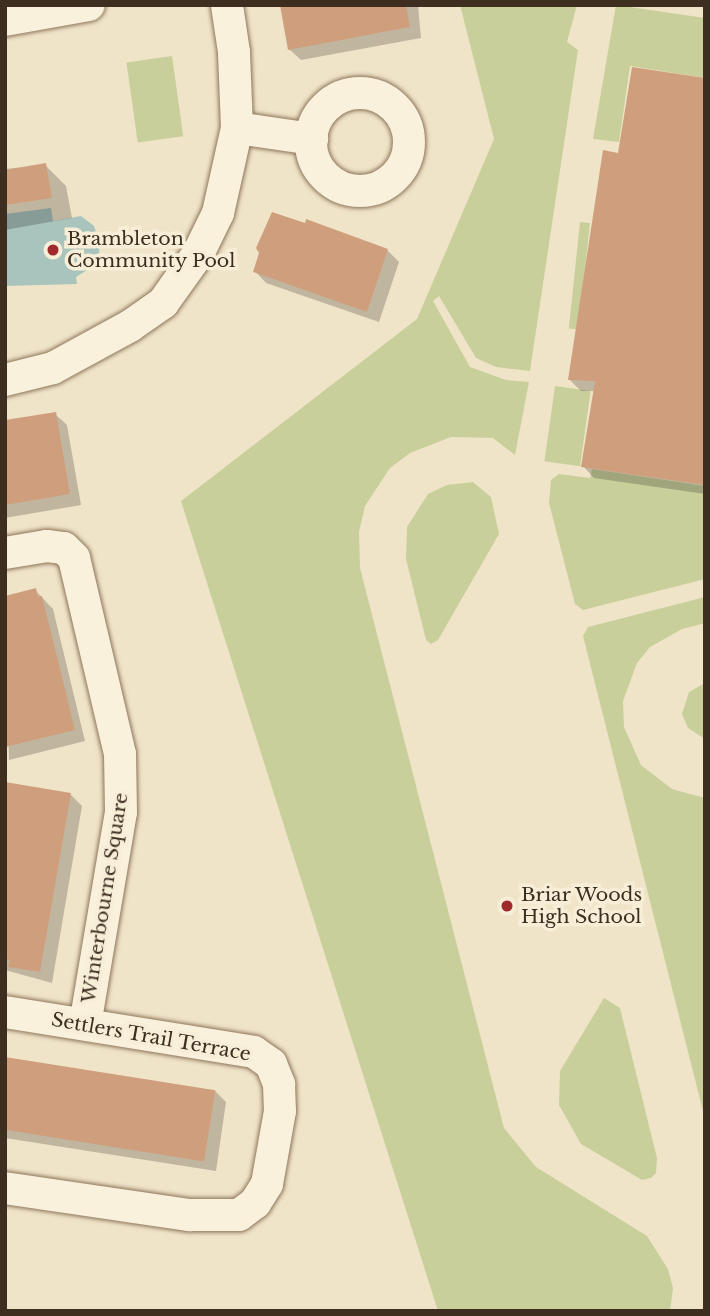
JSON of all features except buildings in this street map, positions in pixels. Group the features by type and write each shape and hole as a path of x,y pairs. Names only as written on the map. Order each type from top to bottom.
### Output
{"street":[{"path":"5,380 53,368 131,326 163,303 198,254 218,213 237,128 234,52 226,5"},
{"path":"5,20 69,7"},
{"path":"237,128 312,139"},
{"name":"Winterbourne Square","path":"5,553 47,546 64,548 74,558 120,754 121,812 85,1024"},
{"name":"Settlers Trail Terrace","path":"5,1012 241,1049 271,1064 279,1084 280,1111 267,1184 255,1203 239,1215 222,1219 5,1188"}],"green space":[{"path":"460,5 577,5 567,42 578,50 530,371 496,367 476,358 439,296 433,301 470,367 506,380 529,382 515,455 493,438 451,437 410,453 390,468 365,506 359,532 360,568 504,1128 536,1167 647,1236 668,1269 673,1288 670,1311 438,1311 181,501 417,319 494,139"},
{"path":"616,5 705,18 705,78 630,66 619,142 593,139"},
{"path":"172,56 183,136 138,143 126,62"},
{"path":"580,222 590,223 579,329 569,328"},
{"path":"555,386 591,391 580,466 544,461"},
{"path":"592,469 705,486 705,579 583,610 575,604 549,503 551,480 559,474 590,478"},
{"path":"473,482 491,497 499,534 438,640 431,644 426,640 406,559 407,527 428,494 447,485"},
{"path":"705,597 705,623 682,629 650,647 637,663 623,701 624,727 641,765 672,789 705,798 705,1119 583,636 588,627"},
{"path":"705,683 705,739 688,728 682,714 689,692"},
{"path":"604,998 620,1008 657,1158 656,1173 651,1178 642,1180 581,1144 559,1105 560,1071"}],"water":[{"name":"Brambleton Community Pool","path":"51,208 53,221 81,216 94,226 100,244 98,263 76,277 77,284 5,286 5,214"}],"place":[{"name":"Brambleton Community Pool","path":"53,250"},
{"name":"Briar Woods High School","path":"507,906"}]}
